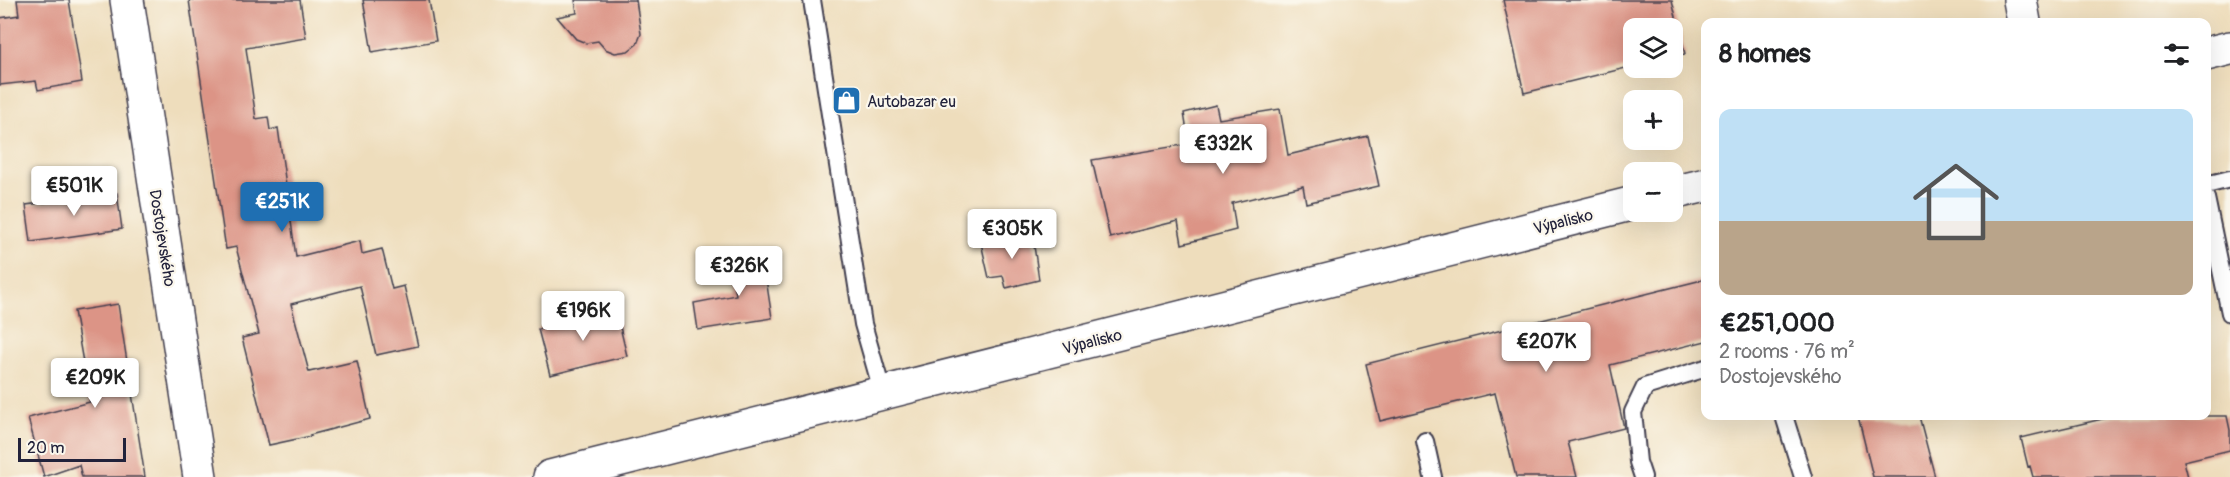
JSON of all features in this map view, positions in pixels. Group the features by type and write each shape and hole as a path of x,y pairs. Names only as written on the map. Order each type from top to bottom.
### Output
{"main road":[{"name":"Dostojevského","path":"127,0 200,477"},
{"path":"2020,0 2023,18"},
{"path":"2211,53 2230,48"},
{"path":"1683,190 1701,185"},
{"name":"Výpalisko","path":"550,477 1623,206"}],"lane":[{"path":"812,0 863,324 883,394"},
{"path":"2211,184 2230,179"},
{"path":"2211,222 2230,313"},
{"path":"1643,477 1638,462 1633,412 1645,387 1701,370"},
{"path":"1785,420 1803,477"},
{"path":"1425,441 1433,477"}],"building":[{"path":"17,0 69,0 82,82 38,90 36,81 0,85 0,18 19,15"},
{"path":"189,0 300,0 306,38 246,48 256,119 268,117 270,130 278,128 296,257 360,241 362,254 382,249 392,289 404,286 418,346 376,355 360,286 291,304 309,372 357,361 370,419 269,445 242,338 259,334 236,247 226,249"},
{"path":"363,0 429,0 436,41 372,52"},
{"path":"575,0 636,0 641,34 637,44 628,51 615,53 605,49 598,41 586,43 576,39 557,17 577,13"},
{"path":"1503,0 1672,0 1676,18 1623,18 1623,69 1524,93"},
{"path":"1216,105 1219,119 1280,109 1288,155 1368,136 1379,186 1306,203 1303,186 1232,203 1236,230 1182,244 1178,221 1110,238 1092,160 1189,144 1184,113"},
{"path":"117,193 122,229 31,242 26,205"},
{"path":"1032,232 1039,280 1006,288 1003,276 989,278 981,243"},
{"path":"762,253 772,318 698,330 694,303 736,295 730,259"},
{"path":"1701,280 1701,342 1610,365 1624,428 1568,442 1577,477 1516,477 1495,393 1380,421 1366,364"},
{"path":"118,304 145,477 82,477 79,465 44,477 28,418 90,402 74,311"},
{"path":"616,310 627,356 550,375 538,329"},
{"path":"2211,416 2227,416 2230,450 2184,461 2188,477 2033,477 2030,466 2028,467 2021,438 2098,420 2211,420"},
{"path":"1859,420 1920,420 1935,477 1873,477"}],"place":[{"name":"Autobazar eu","path":"846,101"}]}
